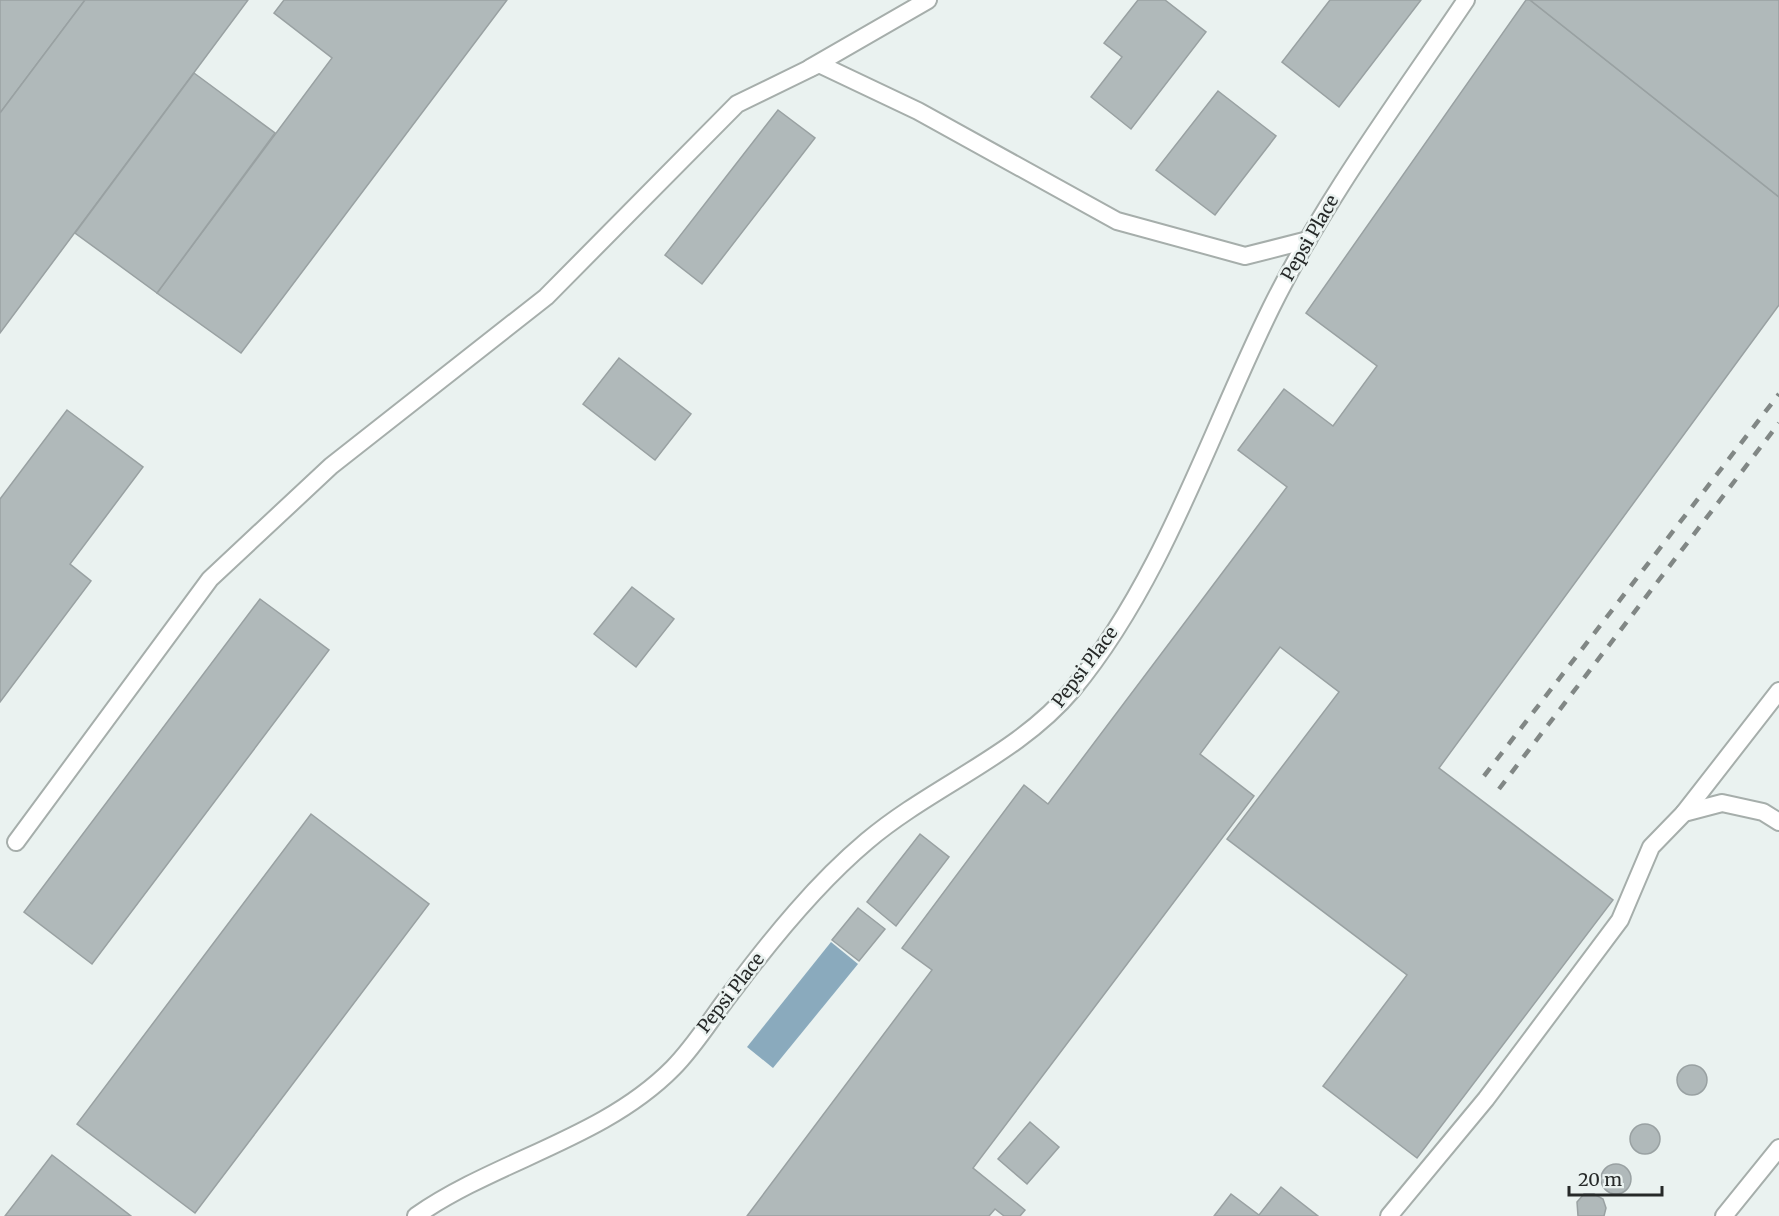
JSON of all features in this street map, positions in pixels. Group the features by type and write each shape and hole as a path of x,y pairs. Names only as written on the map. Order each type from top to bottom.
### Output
{"lane":[{"path":"810,68 928,0"},
{"name":"Pepsi Place","path":"416,1216 429,1207 626,1107 674,1067 756,959 827,880 866,842 910,808 1040,724 1074,688 1156,560 1272,308 1325,209 1466,0"},
{"path":"16,842 210,579 331,466 546,297 737,104 810,68 819,64 918,111 1117,221 1245,256 1308,240"},
{"path":"1389,1216 1486,1098 1620,920 1650,847 1684,813 1779,690"},
{"path":"1684,813 1722,803 1763,812 1779,822"},
{"path":"1724,1216 1779,1148"}],"water":[{"path":"831,942 858,964 773,1068 747,1047"}],"building":[{"path":"0,0 85,0 0,113"},
{"path":"85,0 248,0 0,333 0,113"},
{"path":"284,0 507,0 241,353 157,293 332,58 274,13"},
{"path":"1138,0 1165,0 1206,32 1131,129 1091,97 1122,57 1104,43"},
{"path":"1330,0 1421,0 1339,107 1282,62"},
{"path":"1526,0 1530,0 1779,197 1779,305 1439,768 1613,900 1417,1158 1323,1086 1407,975 1227,839 1339,692 1280,647 1200,754 1254,796 973,1168 1025,1210 1020,1216 1004,1216 995,1209 989,1216 747,1216 932,970 902,948 1024,785 1048,804 1287,487 1238,450 1284,389 1333,426 1377,366 1306,313"},
{"path":"1530,0 1779,0 1779,197"},
{"path":"194,73 275,133 157,293 75,233"},
{"path":"1218,91 1276,136 1215,215 1156,170"},
{"path":"778,110 815,138 702,284 665,255"},
{"path":"619,358 691,414 655,460 583,404"},
{"path":"67,410 143,467 70,564 91,581 0,702 0,499"},
{"path":"632,587 674,619 636,667 594,634"},
{"path":"260,599 329,650 92,964 24,912"},
{"path":"311,814 429,904 195,1213 77,1124"},
{"path":"920,834 949,857 896,926 867,902"},
{"path":"858,908 885,929 859,961 832,940"},
{"path":"1692,1065 1703,1069 1707,1080 1703,1091 1692,1095 1681,1091 1677,1080 1681,1069"},
{"path":"1030,1122 1059,1147 1027,1184 998,1159"},
{"path":"1645,1124 1656,1128 1660,1139 1656,1150 1645,1154 1634,1150 1630,1139 1634,1128"},
{"path":"52,1155 131,1216 5,1216"},
{"path":"1616,1164 1627,1168 1631,1179 1627,1190 1616,1194 1605,1190 1601,1179 1605,1168"},
{"path":"1281,1187 1318,1216 1214,1216 1231,1194 1259,1215"},
{"path":"1584,1194 1594,1194 1603,1199 1606,1208 1604,1216 1578,1216 1577,1202"}],"railway":[{"path":"1484,776 1779,394"},
{"path":"1499,789 1779,423"}]}
